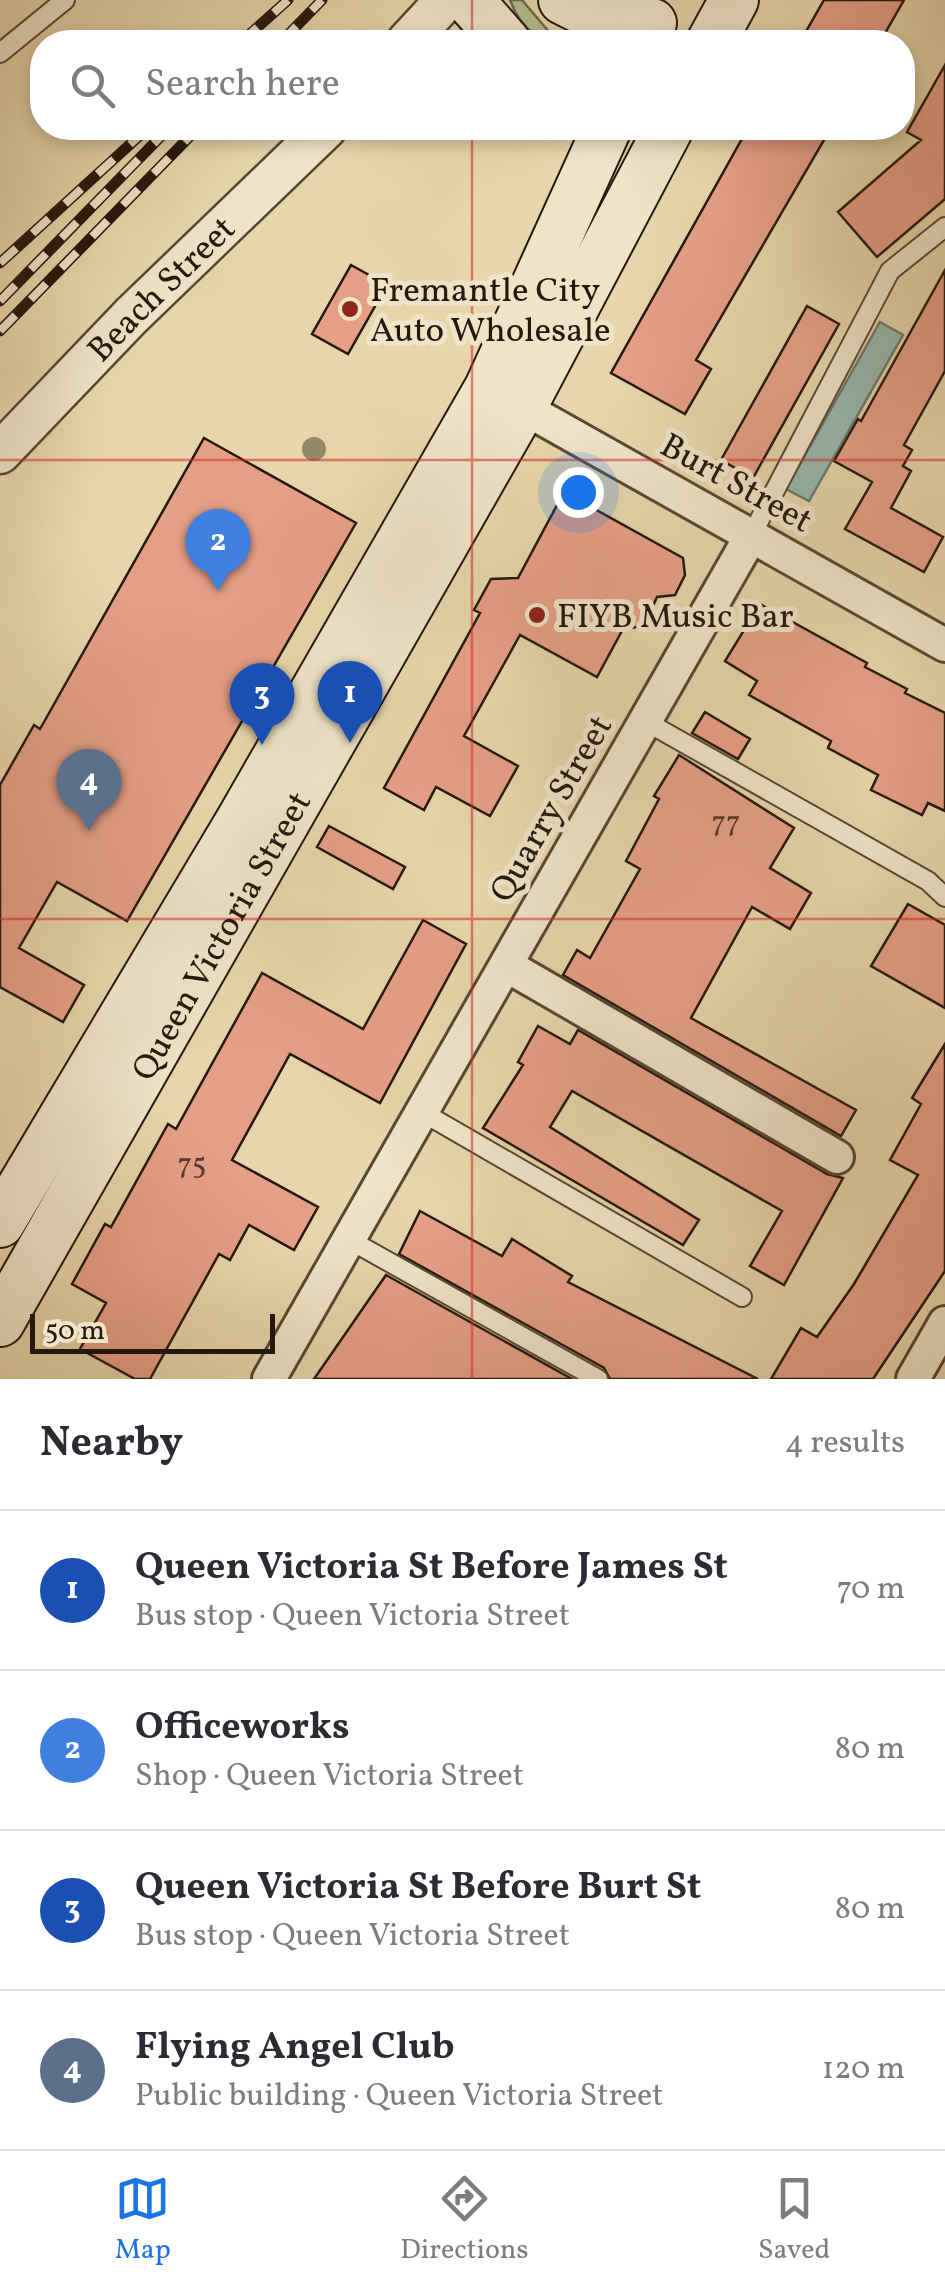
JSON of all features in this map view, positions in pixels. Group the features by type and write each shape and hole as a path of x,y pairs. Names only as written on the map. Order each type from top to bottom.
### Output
{"main road":[{"path":"470,0 496,30"},
{"path":"563,0 595,16 653,22"},
{"path":"718,30 734,0"},
{"name":"Queen Victoria Street","path":"0,1322 505,398 602,140"},
{"name":"Queen Victoria Street","path":"0,1223 240,821 662,140"}],"street":[{"path":"418,30 446,0"},
{"name":"Beach Street","path":"0,453 131,316 314,140"},
{"name":"Burt Street","path":"505,398 945,645"},
{"name":"Quarry Street","path":"269,1379 751,536"},
{"path":"506,965 837,1156"},
{"path":"913,1379 945,1324"}],"lane":[{"path":"0,53 65,0"},
{"name":"Quarry Street","path":"751,536 890,271 945,228"},
{"path":"645,721 928,881 945,897"},
{"path":"422,1112 742,1297"},
{"path":"348,1240 598,1379"}],"green space":[{"path":"510,0 522,0 547,30 530,30"}],"water":[{"path":"880,322 903,335 809,501 786,489"}],"building":[{"path":"824,0 904,0 887,30 807,30"},
{"path":"945,65 945,199 877,257 838,212 921,140 915,137 915,118"},
{"path":"741,140 824,140 696,360 711,369 685,414 611,373"},
{"name":"Fremantle City Auto Wholesale","path":"351,265 387,285 348,354 312,334"},
{"path":"945,270 945,371 904,445 912,450 903,466 911,471 891,508 943,537 924,572 845,529 872,482 834,461 858,419 861,421"},
{"path":"807,306 839,324 753,478 721,460"},
{"path":"204,438 356,523 127,921 57,882 19,948 84,985 63,1022 0,987 0,785 34,725 40,729"},
{"path":"564,492 683,558 685,575 675,595 657,597 644,626 623,629 597,677 520,635 464,736 518,766 490,816 436,787 424,810 384,788 480,613 474,610 491,579 518,578"},
{"path":"760,604 867,663 865,667 907,689 905,693 945,713 945,811 928,803 922,815 871,790 878,775 828,748 831,741 749,695 757,681 725,661"},
{"path":"705,712 750,739 738,759 692,733"},
{"path":"679,755 794,828 770,868 811,893 790,929 752,907 691,1018 856,1110 841,1136 563,975 577,950 590,958 640,869 626,861 659,799 654,796"},
{"path":"329,826 405,867 393,889 317,847"},
{"path":"908,904 945,925 945,1008 871,966"},
{"path":"423,920 466,944 380,1103 290,1054 232,1160 318,1207 294,1250 249,1225 230,1260 219,1254 150,1379 135,1379 80,1349 106,1303 72,1284 105,1224 111,1227 168,1124 176,1129 262,973 363,1029"},
{"path":"538,1026 570,1044 578,1030 827,1174 843,1178 784,1285 750,1266 782,1211 572,1091 550,1127 699,1220 683,1245 483,1128 523,1065 518,1062"},
{"path":"945,1044 945,1271 873,1379 771,1379 801,1328 817,1337 854,1284 918,1175 890,1160 921,1104 912,1098"},
{"path":"420,1211 502,1256 512,1239 572,1276 568,1282 758,1379 610,1379 604,1368 399,1254"},
{"path":"386,1275 572,1379 314,1379"}],"railway":[{"path":"254,30 288,0"},
{"path":"293,30 322,0"},
{"path":"0,263 135,140"},
{"path":"0,301 157,140"},
{"path":"0,331 186,140"}],"place":[{"name":"Fremantle City Auto Wholesale","path":"350,309"},
{"name":"Officeworks","path":"218,591"},
{"name":"FIYB Music Bar","path":"537,615"},
{"name":"Queen Victoria St Before James St","path":"350,743"},
{"name":"Queen Victoria St Before Burt St","path":"262,745"},
{"name":"Flying Angel Club","path":"89,831"}]}
